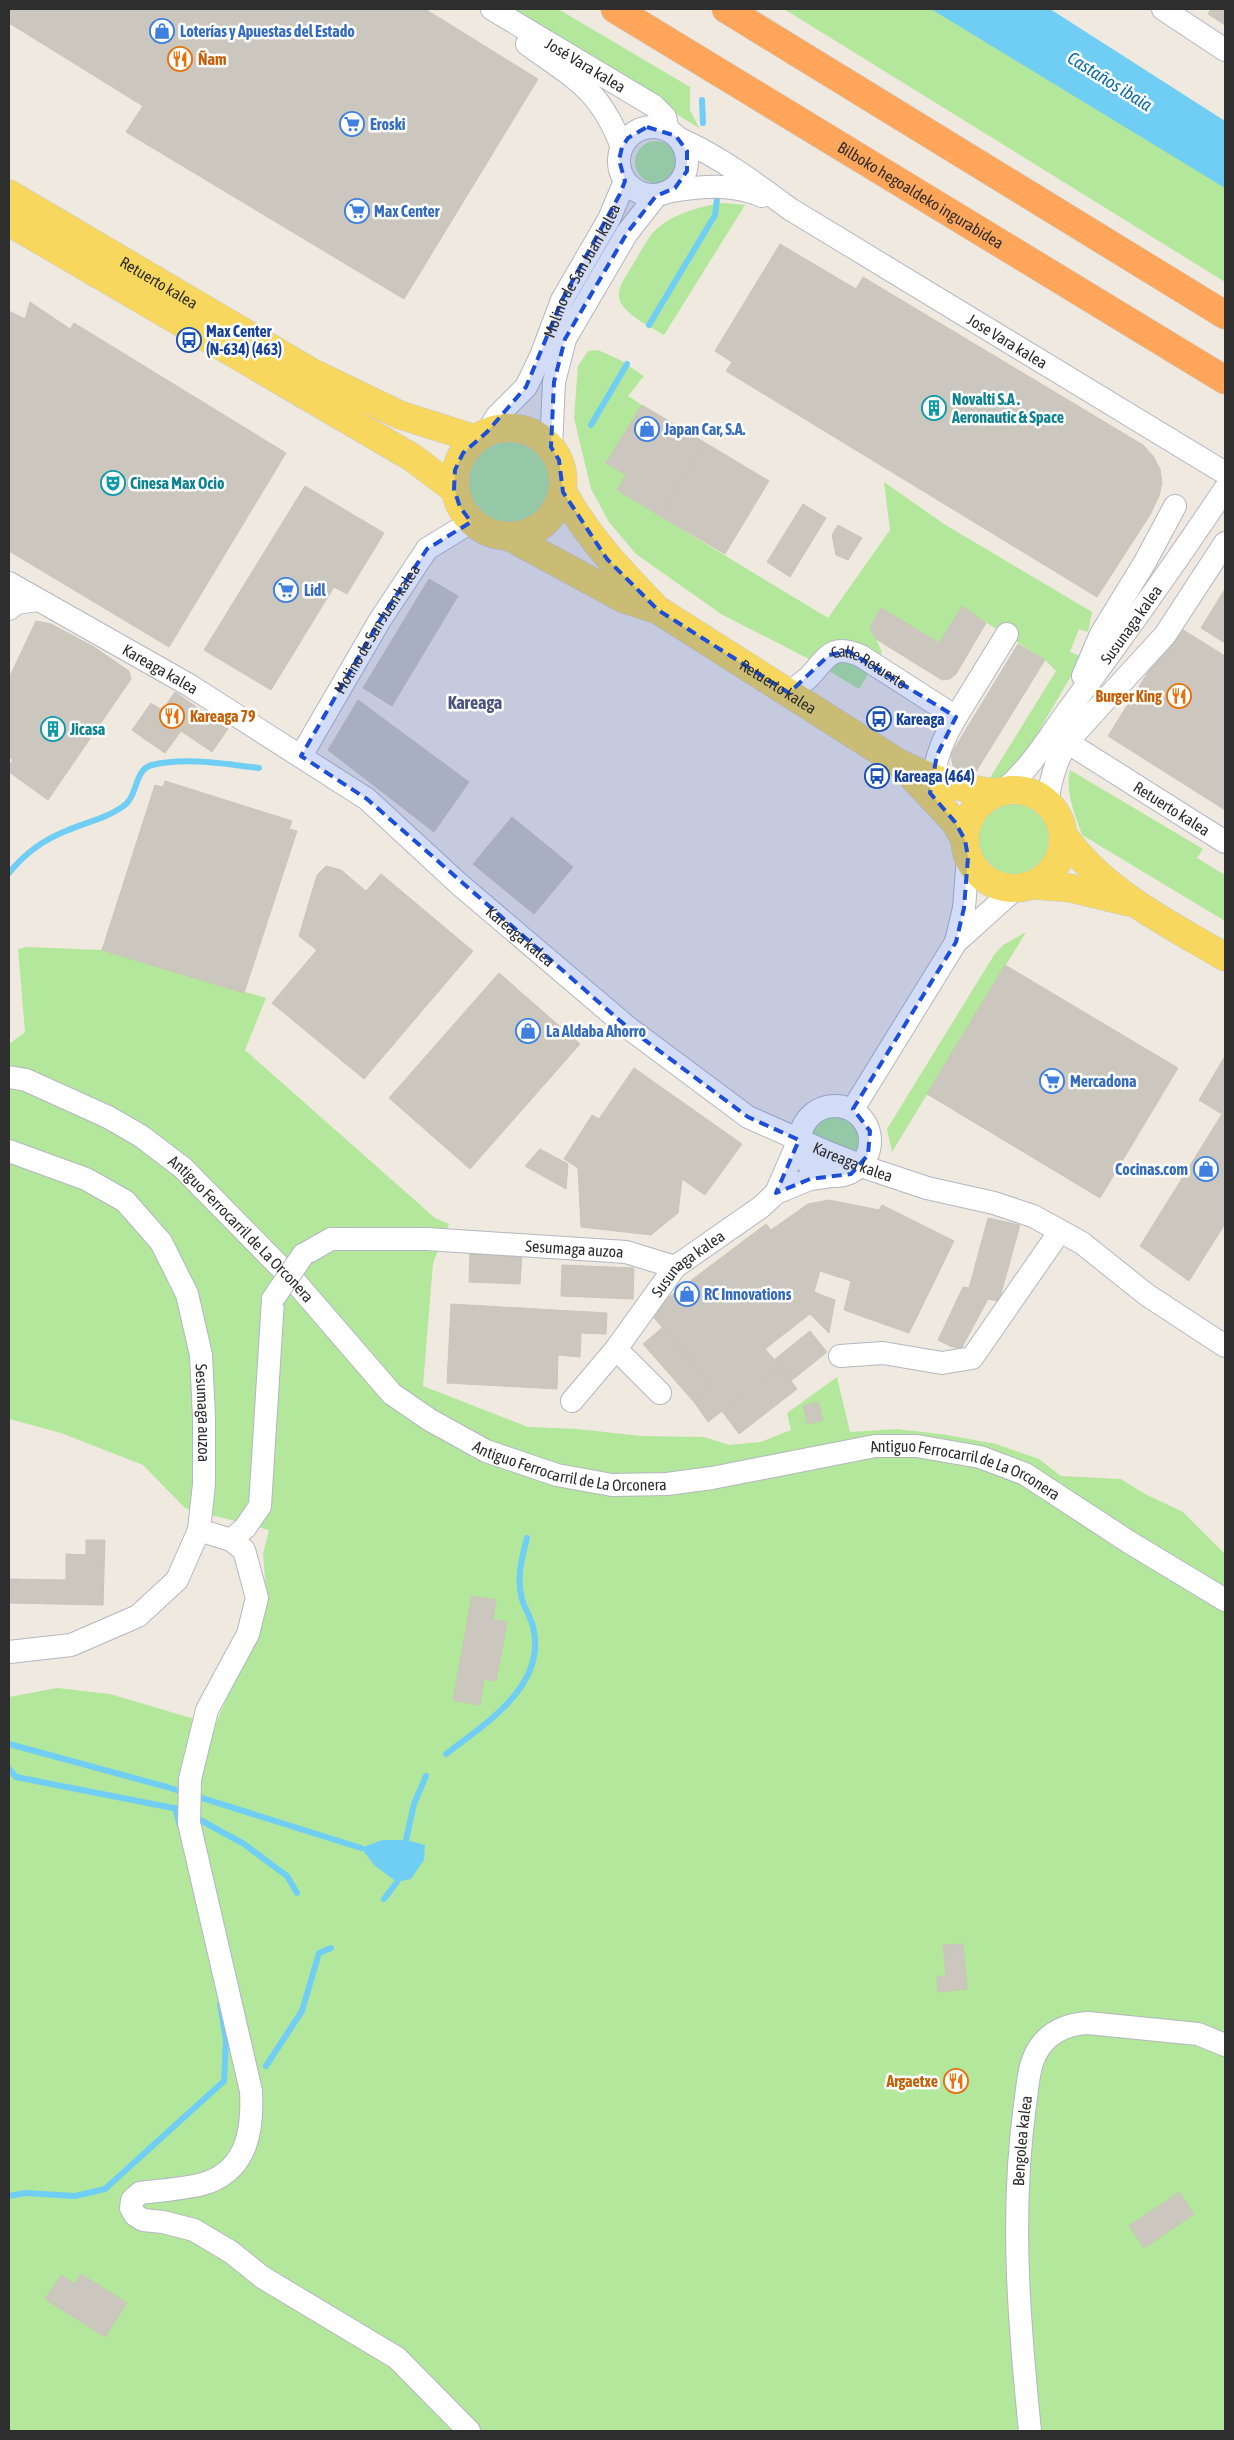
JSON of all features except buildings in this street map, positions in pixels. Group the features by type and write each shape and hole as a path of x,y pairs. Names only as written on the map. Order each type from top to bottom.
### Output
{"highway":[{"name":"Bilboko hegoaldeko ingurabidea","path":"615,9 1225,380"},
{"path":"726,9 1225,315"}],"main road":[{"name":"Retuerto kalea","path":"9,194 311,372 400,415 481,435"},
{"name":"Retuerto kalea","path":"9,222 406,454 454,488"},
{"path":"563,492 556,509 545,524 529,533 510,537 496,536 482,530 471,522 460,507 454,488 455,470 463,453 481,435 504,428 521,429 537,436 551,447 561,468 563,492 582,524 607,559 658,610"},
{"path":"510,537 624,599 658,610"},
{"name":"Retuerto kalea","path":"658,610 897,762 932,780 965,790 1000,791"},
{"name":"Retuerto kalea","path":"897,762 956,822 967,849"},
{"path":"1024,887 1044,878 1056,866 1063,850 1064,836 1060,819 1040,796 1023,790 1000,791 981,802 967,824 967,849 977,871 986,880 1001,886 1024,887 1070,888 1138,905"},
{"path":"1064,836 1087,863 1138,905 1225,957"}],"street":[{"name":"José Vara kalea","path":"477,9 586,87 609,116 622,146"},
{"name":"José Vara kalea","path":"492,9 654,106 666,117 674,135"},
{"path":"1163,9 1225,50"},
{"path":"647,127 674,135 686,151 687,171 682,180 664,193 638,193 624,181 619,160 622,146 628,138 647,127"},
{"name":"Jose Vara kalea","path":"674,135 745,176 790,209 1225,473"},
{"name":"Molino de San Juan kalea","path":"481,435 526,387 562,300 609,219 624,181"},
{"name":"Jose Vara kalea","path":"664,193 712,185 731,187 754,193 790,209"},
{"name":"Molino de San Juan kalea","path":"551,447 554,382 565,339 627,233 664,193"},
{"path":"1159,588 1225,489"},
{"name":"Susunaga kalea","path":"1068,710 1100,634 1145,562 1175,506"},
{"name":"Molino de San Juan kalea","path":"301,756 380,620 428,549 471,522"},
{"name":"Susunaga kalea","path":"1067,742 1165,635 1225,543"},
{"name":"Kareaga kalea","path":"9,583 189,685 367,799 459,884 626,1026 748,1118 862,1166 927,1188 994,1203 1033,1216 1082,1243 1147,1296 1225,1346"},
{"name":"Susunaga kalea","path":"1000,791 1015,781 1041,750 1068,710 1159,588"},
{"name":"Susunaga kalea","path":"1048,803 1049,782 1067,742 1159,588"},
{"path":"9,609 17,603 37,600"},
{"path":"932,780 944,737 1007,634"},
{"name":"Calle Retuerto","path":"789,693 808,677 829,654 837,650 848,650 956,717"},
{"name":"Retuerto kalea","path":"1067,742 1225,842"},
{"path":"956,942 964,908 967,849"},
{"path":"853,1109 956,942 1024,887"},
{"name":"Antiguo Ferrocarril de La Orconera","path":"9,1076 26,1080 108,1118 141,1136 176,1163 297,1284 392,1394 430,1420 486,1451 557,1475 612,1485 667,1484 703,1479 875,1446 917,1446 980,1457 1026,1474 1129,1542 1225,1600"},
{"path":"842,1106 853,1109 864,1120 870,1131 871,1143 868,1155 862,1166 851,1174 810,1179 776,1193 809,1118 819,1110 842,1106"},
{"path":"799,1140 808,1164 819,1173 831,1176"},
{"name":"Sesumaga auzoa","path":"9,1150 86,1179 125,1201 161,1242 187,1294 201,1355 204,1417 204,1484 199,1530 177,1580 138,1616 71,1645 9,1652"},
{"name":"Susunaga kalea","path":"572,1401 616,1349 675,1267 761,1207 776,1193"},
{"path":"840,1356 883,1353 942,1363 972,1358 1060,1231"},
{"name":"Sesumaga auzoa","path":"231,1540 245,1528 260,1506 273,1299 303,1255 331,1239 427,1240 626,1252 675,1267"},
{"path":"616,1349 660,1393"},
{"path":"199,1530 231,1540 244,1550 257,1598 248,1634 207,1710 190,1779 189,1823 251,2092 253,2118 246,2146 231,2170 209,2182 140,2193 132,2200 131,2208 134,2215 142,2220 163,2222 194,2230 231,2252 262,2277 398,2358 469,2431"},
{"name":"Bengolea kalea","path":"1030,2431 1018,2293 1016,2191 1031,2063 1041,2045 1056,2031 1080,2024 1198,2034 1225,2046"}],"highlighted area":[{"path":"647,127 676,136 687,151 687,171 675,188 656,196 627,233 565,339 554,382 551,447 559,460 563,492 607,559 658,610 789,693 829,655 848,651 956,717 937,755 930,793 955,822 965,840 968,857 964,908 956,942 853,1109 870,1131 868,1155 851,1174 810,1179 776,1193 799,1140 748,1117 626,1026 367,799 301,756 380,620 427,549 471,522 460,507 454,489 455,470 463,453 487,432 526,387 562,300 620,194 625,181 619,160 622,147 628,138"}],"green space":[{"path":"505,9 558,9 690,87 690,110 699,128"},
{"path":"784,9 939,9 1225,186 1225,282"},
{"path":"656,141 671,147 677,162 671,177 656,183 641,177 635,162 641,147"},
{"path":"724,203 745,205 664,335 629,313 619,299 620,287 651,235 666,222 684,213 705,206"},
{"path":"598,350 620,360 644,376 628,396 642,405 607,463 626,475 617,490 828,618 890,530 884,482 944,524 1092,612 1088,632 1079,629 1070,652 1080,656 1071,676 1016,770 1003,777 988,781 1056,671 1045,660 962,607 939,643 881,609 870,627 882,652 859,689 807,658 721,614 636,554 609,522 591,489 574,418 578,366 588,351"},
{"path":"509,442 525,445 538,454 547,467 550,483 547,499 538,512 525,521 509,524 493,521 480,512 471,499 468,483 471,467 480,454 493,445"},
{"path":"1070,770 1203,849 1197,858 1225,875 1225,921 1082,835 1070,795"},
{"path":"1014,799 1029,802 1041,810 1049,822 1052,837 1049,852 1041,864 1029,872 1014,875 999,872 987,864 979,852 976,837 979,822 987,810 999,802"},
{"path":"1026,932 892,1152 887,1129 994,955 1003,945"},
{"path":"27,947 102,950 266,998 245,1050 435,1218 449,1224 433,1263 423,1386 528,1427 578,1429 641,1436 704,1437 729,1445 761,1442 791,1430 787,1413 837,1377 850,1432 896,1429 941,1434 996,1444 1039,1459 1061,1476 1121,1479 1145,1494 1183,1512 1225,1554 1225,2431 9,2431 9,1697 57,1688 110,1694 215,1725 237,1675 266,1589 263,1554 269,1530 185,1508 143,1465 61,1433 9,1419 9,1044 25,1032 18,949"},
{"path":"827,1116 845,1119 858,1126 862,1139 855,1155 808,1139 816,1122"}],"water":[{"name":"Castaños ibaia","path":"931,9 1050,9 1225,121 1225,188"},
{"path":"382,1840 406,1840 425,1845 424,1860 411,1879 397,1882 375,1866 361,1848"}],"waterway":[{"path":"702,100 703,123"},
{"path":"649,325 715,215 717,199"},
{"path":"591,425 627,364"},
{"path":"9,873 21,859 42,843 66,831 105,816 126,804 130,800 142,772 152,765 192,761 259,768"},
{"path":"446,1754 495,1716 510,1701 522,1685 531,1667 535,1648 533,1627 520,1591 520,1568 527,1538"},
{"path":"9,1744 167,1787 361,1848"},
{"path":"9,1769 16,1777 178,1809"},
{"path":"406,1840 414,1804 426,1776"},
{"path":"175,1808 180,1826"},
{"path":"193,1816 244,1844 287,1876 297,1893"},
{"path":"384,1899 397,1882"},
{"path":"266,2066 302,2011 319,1953 331,1948"},
{"path":"9,2196 25,2193 75,2196 105,2189 224,2081 226,2040 220,2004"}],"place":[{"name":"Loterías y Apuestas del Estado","path":"162,31"},
{"name":"Ñam","path":"180,59"},
{"name":"Eroski","path":"352,124"},
{"name":"Max Center","path":"357,211"},
{"name":"Max Center (N-634) (463)","path":"189,340"},
{"name":"Novalti S.A . Aeronautic & Space","path":"934,408"},
{"name":"Japan Car, S.A.","path":"647,429"},
{"name":"Cinesa Max Ocio","path":"113,483"},
{"name":"Lidl","path":"286,590"},
{"name":"Burger King","path":"1179,696"},
{"name":"Kareaga 79","path":"172,716"},
{"name":"Kareaga","path":"879,719"},
{"name":"Jicasa","path":"53,729"},
{"name":"Kareaga (464)","path":"877,776"},
{"name":"La Aldaba Ahorro","path":"528,1031"},
{"name":"Mercadona","path":"1052,1081"},
{"name":"Cocinas.com","path":"1206,1169"},
{"name":"RC Innovations","path":"687,1294"},
{"name":"Argaetxe","path":"956,2081"}],"district":[{"name":"Kareaga","path":"475,702"}]}
